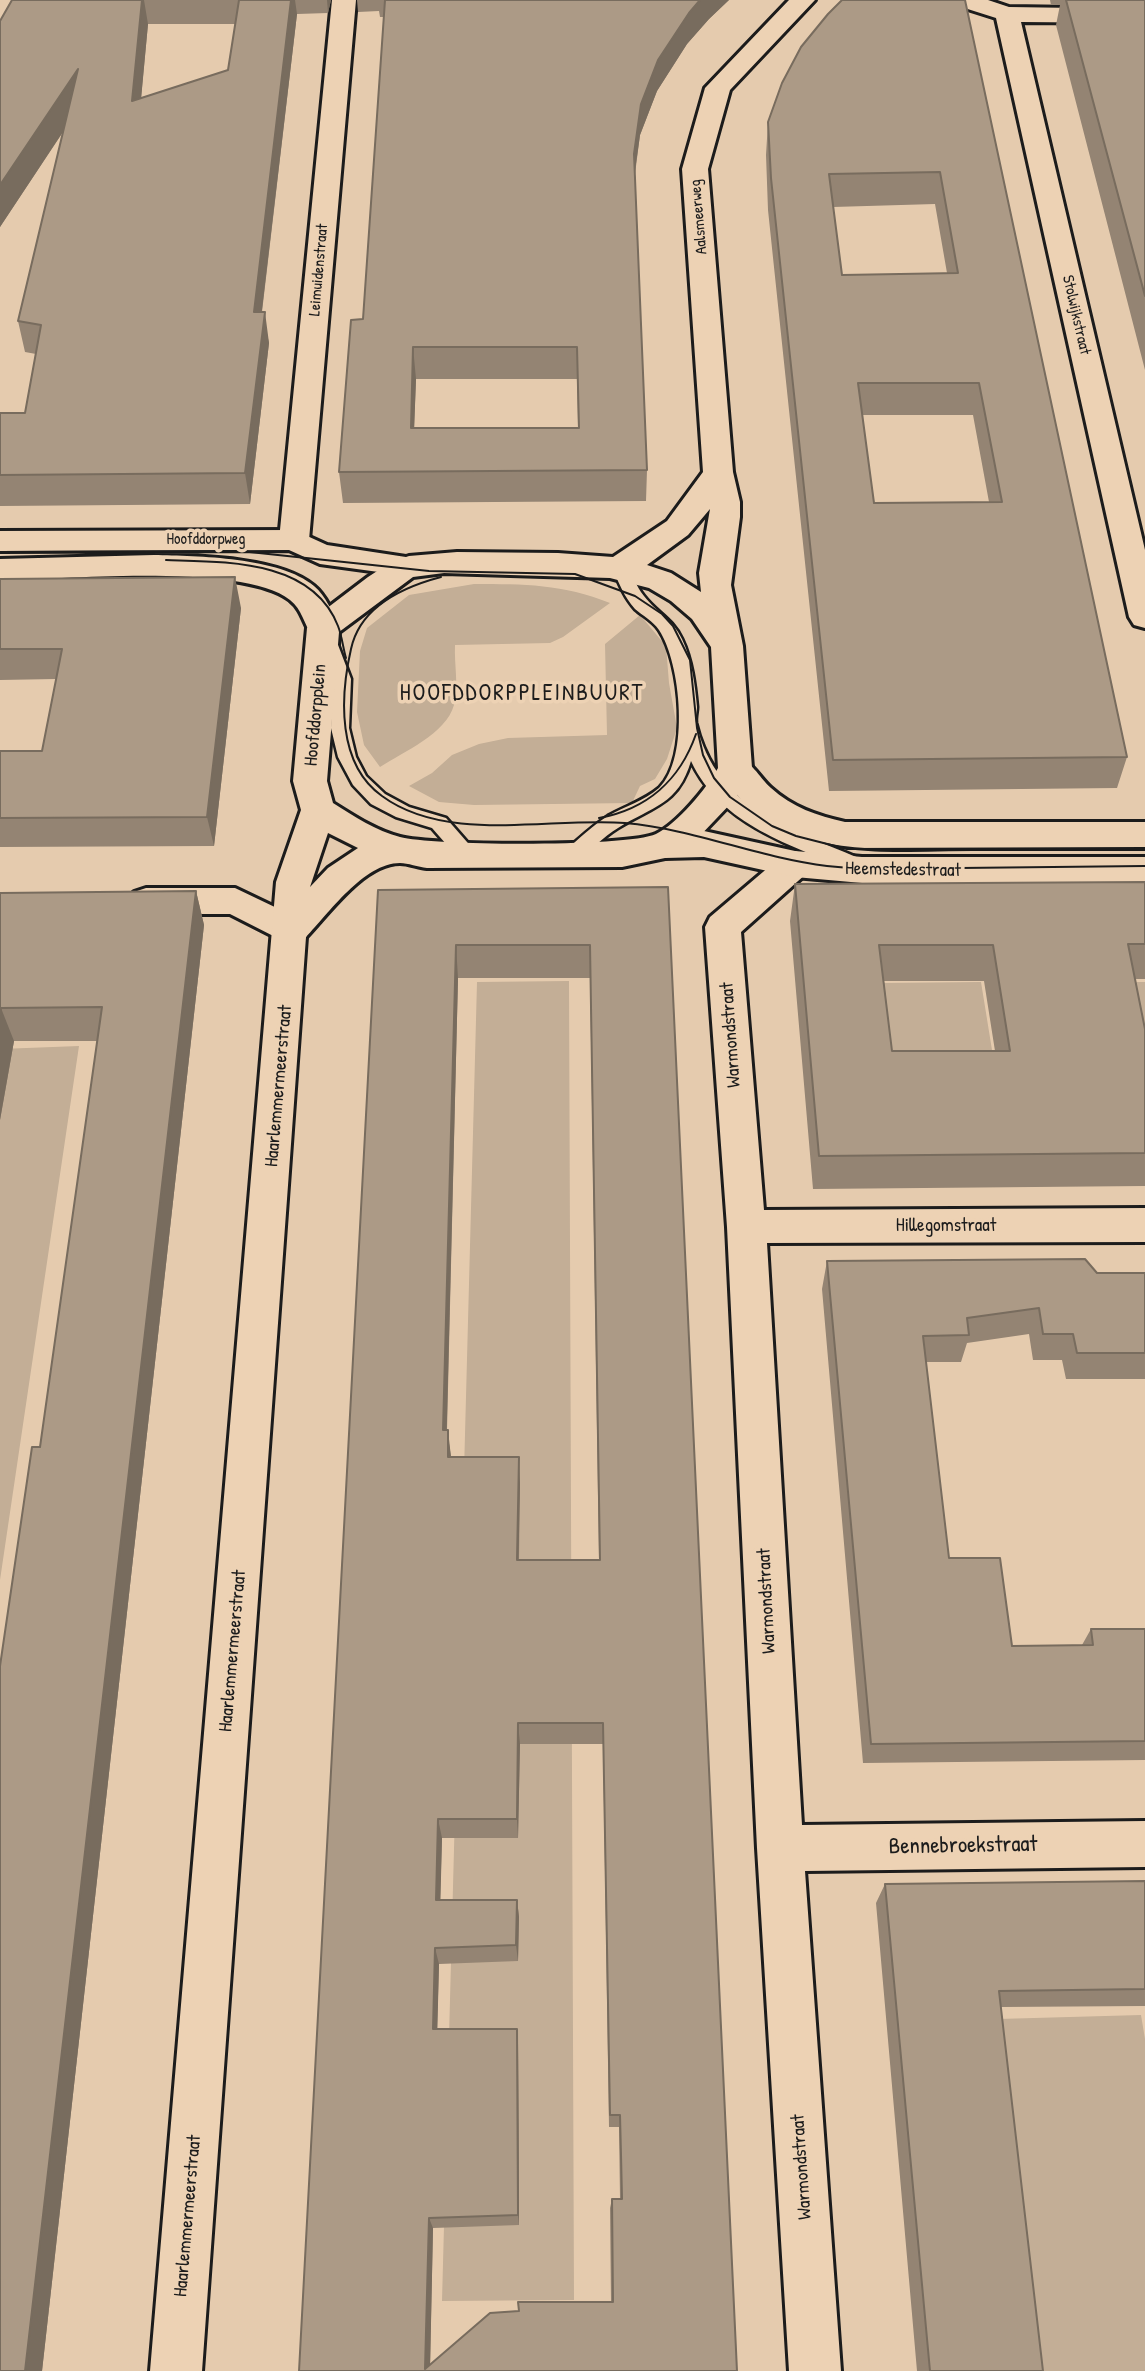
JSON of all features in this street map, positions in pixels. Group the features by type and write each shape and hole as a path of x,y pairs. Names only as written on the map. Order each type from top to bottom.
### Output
{"street":[{"name":"Leimuidenstraat","path":"294,540 344,0"},
{"name":"Aalsmeerweg","path":"727,646 715,573 725,502 718,472 695,169 718,88 803,0"},
{"path":"964,0 1007,13 1145,16"},
{"name":"Stolwijkstraat","path":"1007,13 1145,617"},
{"path":"620,567 663,543 678,530 695,510 718,472"},
{"name":"Hoofddorpweg","path":"0,541 294,540 320,554 408,566"},
{"path":"318,810 353,832 396,851 427,855 622,853 664,845 683,832 728,780 727,646 704,612 665,583 620,567 590,564 408,566 335,615 323,628"},
{"name":"Hoofddorpweg","path":"0,570 189,567 246,572 298,589 314,605 323,628"},
{"name":"Hoofddorpplein","path":"318,810 310,781 323,628"},
{"name":"Heemstedestraat","path":"728,780 747,786 778,813 822,831 845,835 1145,835"},
{"name":"Haarlemmermeerstraat","path":"176,2371 293,882 300,859 311,838 318,810"},
{"name":"Heemstedestraat","path":"664,845 704,844 795,864 868,870 1145,870"},
{"path":"111,901 236,901 291,932 340,877 369,858 396,851"},
{"name":"Warmondstraat","path":"795,864 723,927 746,1227 780,1848 815,2371"},
{"name":"Hillegomstraat","path":"746,1227 1145,1225"},
{"name":"Bennebroekstraat","path":"780,1848 1145,1844"}],"lane":[{"path":"573,855 610,823 646,807 668,790 681,771 688,723 686,693 674,645 665,625 638,602 620,567"},
{"name":"Hoofddorpplein","path":"323,628 342,680 340,728 346,757 359,780 378,799 403,812 439,823 467,855"},
{"path":"688,723 703,768 728,780 737,807 776,833 815,845 868,870"}],"shaded area":[{"path":"474,584 527,585 559,589 610,603 563,637 550,643 455,645 456,691 449,715 442,725 423,741 380,767 364,745 357,712 360,651 367,628 409,595"},
{"path":"640,615 666,646 677,728 667,759 655,779 640,786 632,803 474,805 439,802 409,786 432,773 452,755 479,744 508,738 607,735 605,644"},
{"path":"569,981 574,2300 442,2301 477,982"},
{"path":"981,982 992,1050 1130,1049 1119,982 1145,982 1145,1108 894,1110 881,983"},
{"path":"79,1046 0,1580 0,1049"},
{"path":"1141,2015 1145,2039 1145,2371 1039,2371 998,2019"}],"building":[{"path":"12,0 142,0 132,101 228,70 239,0 291,0 254,312 265,312 245,473 0,475 0,413 25,413 41,325 18,321 78,69 0,185 0,21"},
{"path":"385,0 700,0 658,60 641,104 634,154 647,470 339,472 351,320 363,319","holes":["413,347 577,347 579,428 411,428"]},
{"path":"842,0 965,0 1127,757 833,760 771,178 768,122 782,83 801,47","holes":["940,172 958,273 842,275 829,174","858,383 979,383 1002,502 874,503"]},
{"path":"1066,0 1145,0 1145,296"},
{"path":"235,577 207,817 0,818 0,751 42,751 62,649 0,649 0,579"},
{"path":"1145,882 1145,944 1128,944 1145,1029 1145,1153 819,1156 795,884","holes":["879,945 993,945 1010,1051 892,1051"]},
{"path":"668,887 737,2371 299,2371 378,890","holes":["456,945 590,945 600,1560 517,1560 519,1457 448,1457 448,1430 443,1430","518,1723 603,1723 610,2115 620,2115 622,2199 612,2199 613,2302 518,2302 519,2311 490,2313 425,2369 429,2218 518,2215 517,2029 433,2029 435,1948 516,1945 517,1900 436,1900 438,1819 517,1819"]},
{"path":"196,891 25,2371 0,2371 0,1666 32,1447 40,1447 102,1007 1,1008 0,1015 0,893"},
{"path":"1085,1259 1097,1273 1145,1273 1145,1353 1077,1353 1073,1334 1043,1334 1039,1308 967,1318 969,1335 923,1336 949,1558 1000,1558 1012,1646 1093,1645 1091,1629 1145,1629 1145,1741 871,1744 827,1261"},
{"path":"1145,1881 1145,1989 999,1991 1043,2371 930,2371 885,1884"}],"tram line":[{"path":"0,552 240,551 429,571 575,574 635,596 662,614 673,626 690,660 697,728 703,755 714,778 730,797 772,826 796,836 847,849 1145,848"},
{"path":"166,560 239,564 288,576 308,588 326,604 341,634 346,658"},
{"path":"441,577 398,593 373,610 356,634 347,668 344,708 346,728 357,766 367,782 382,796 408,811 437,820 468,824 596,822 651,826 776,857 844,868 1145,866"},
{"path":"599,818 632,808 660,790 681,765 696,734"}],"district":[{"name":"HOOFDDORPPLEINBUURT","path":"522,694"}]}
